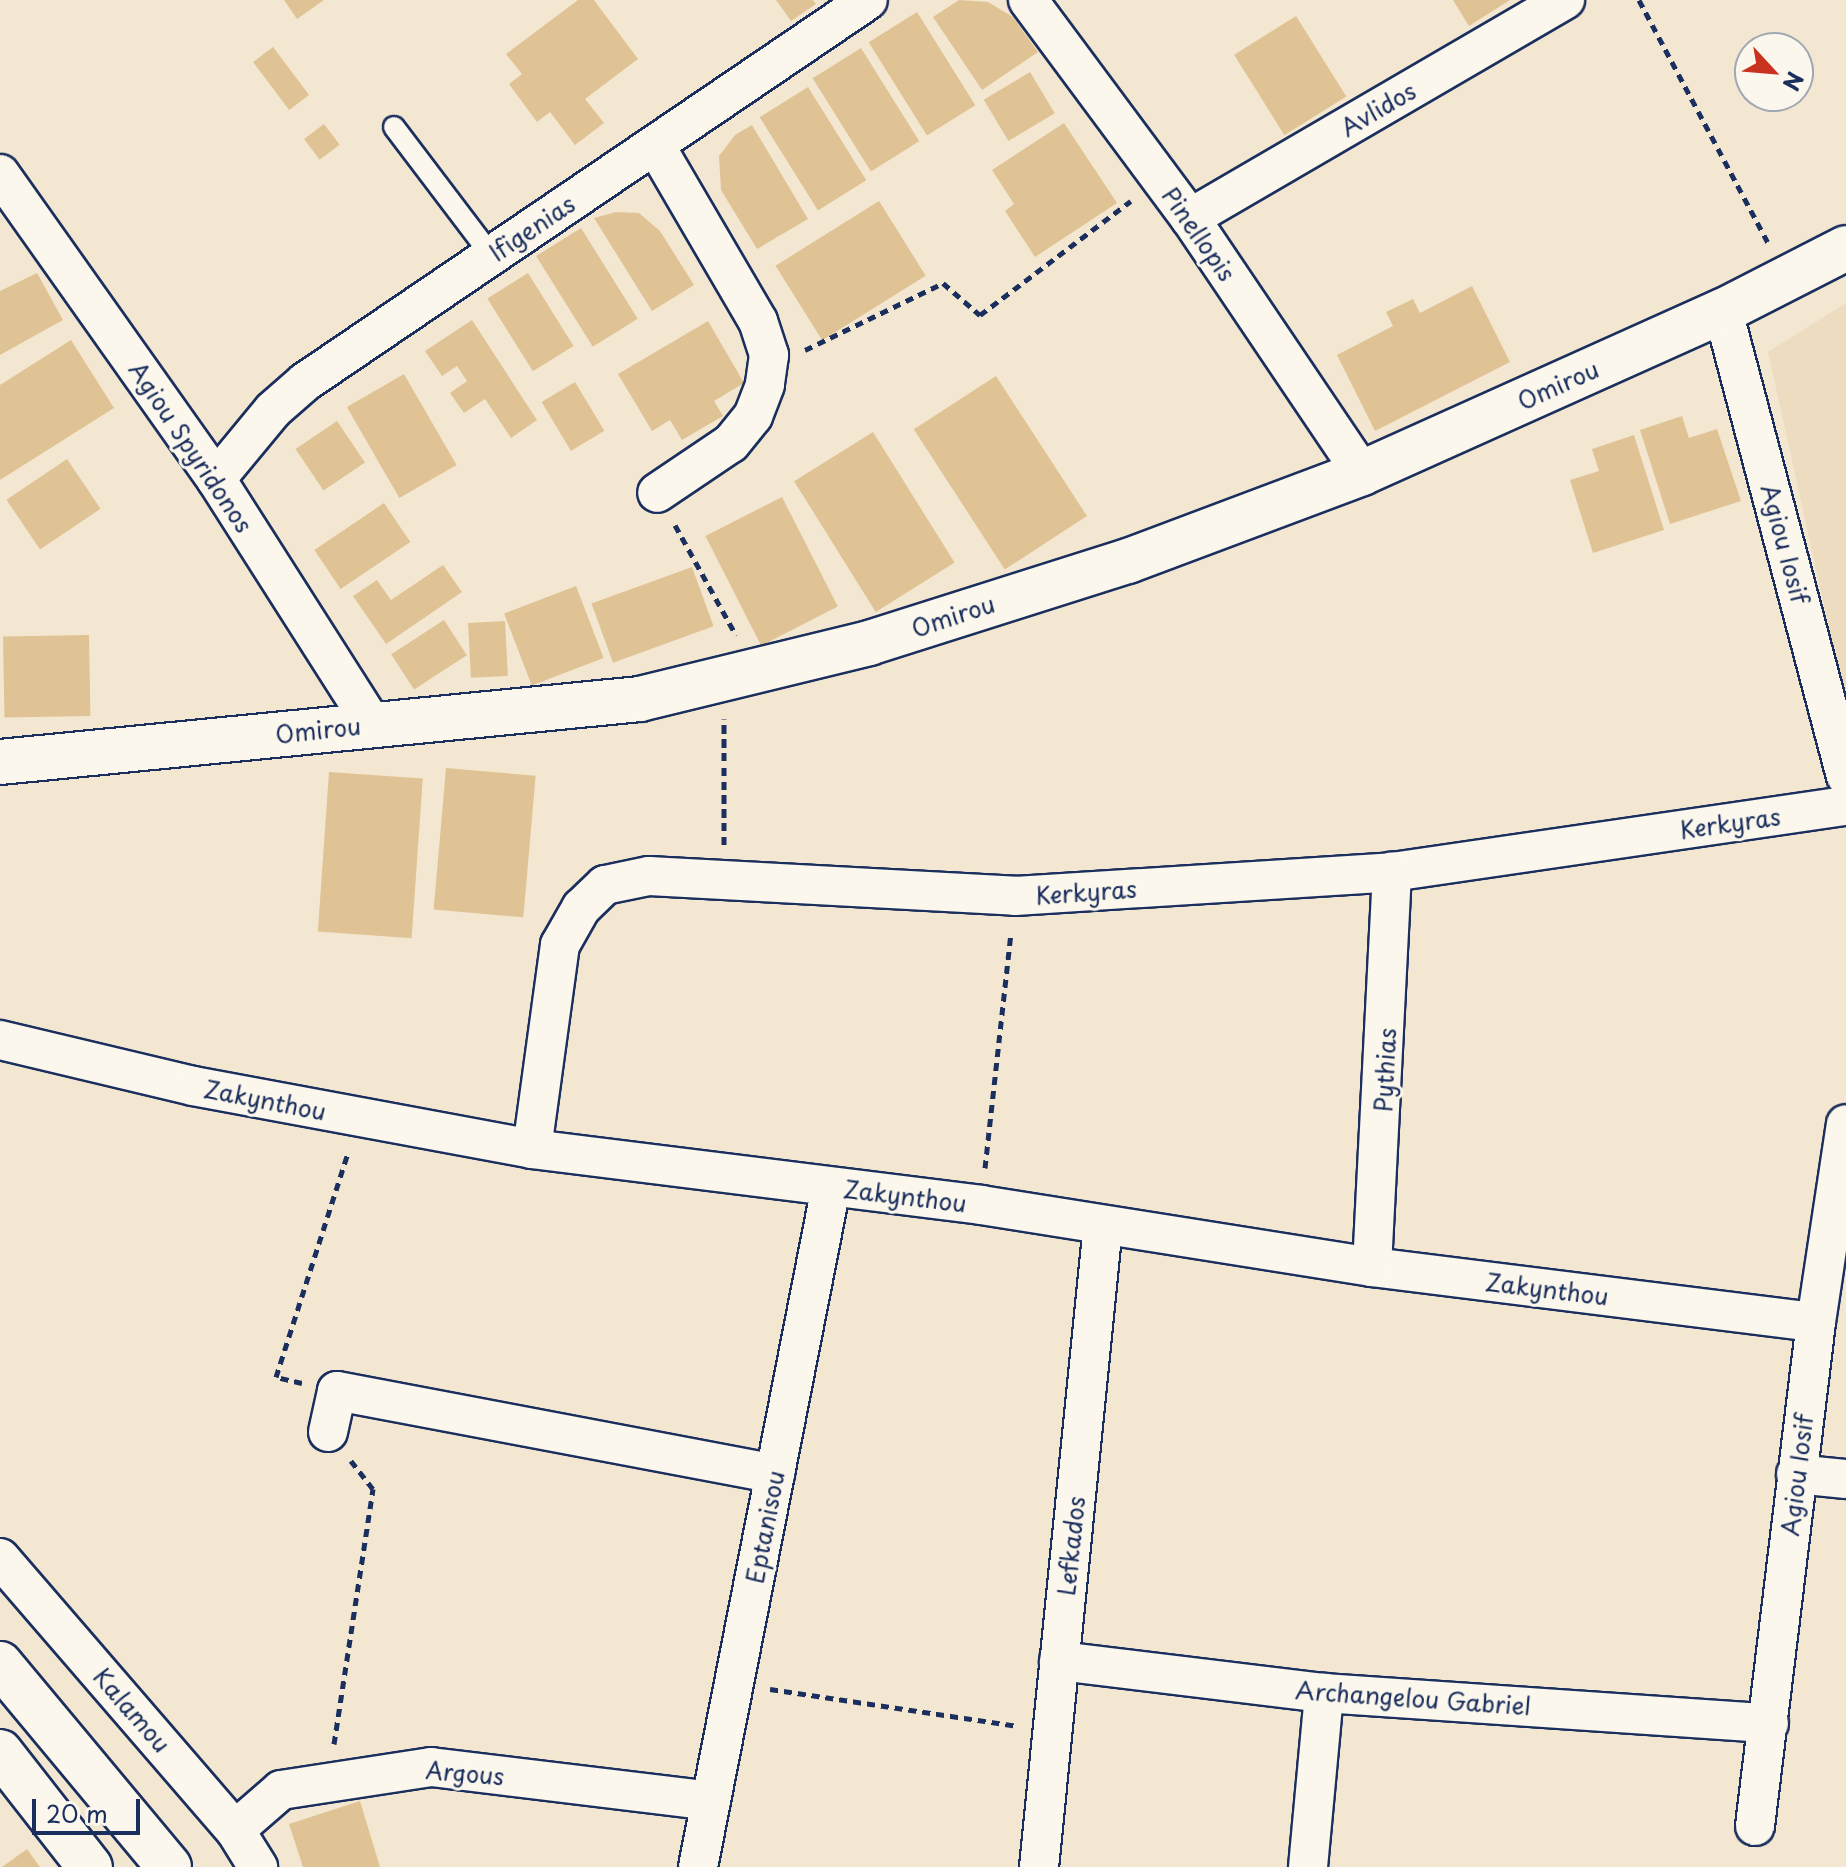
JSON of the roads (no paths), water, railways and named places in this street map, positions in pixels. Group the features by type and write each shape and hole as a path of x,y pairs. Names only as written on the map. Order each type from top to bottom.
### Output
{"street":[{"name":"Ifigenias","path":"216,479 289,394 868,0"},
{"name":"Pinellopis","path":"1028,0 1190,218 1362,473"},
{"name":"Avlidos","path":"1190,218 1565,0"},
{"path":"655,145 758,321 769,355 753,416 731,443 657,493"},
{"name":"Agiou Spyridonos","path":"0,174 216,479 373,725"},
{"name":"Omirou","path":"0,762 640,699 869,643 1112,566 1362,473 1723,311 1846,248"},
{"name":"Agiou Iosif","path":"1723,311 1846,776"},
{"name":"Kerkyras","path":"532,1149 560,945 581,908 605,885 649,876 1015,896 1392,872 1846,806"},
{"name":"Pythias","path":"1372,1267 1392,872"},
{"name":"Zakynthou","path":"0,1040 193,1086 532,1149 981,1205 1372,1267 1816,1322"},
{"name":"Agiou Iosif","path":"1755,1826 1796,1474 1846,1124"},
{"name":"Eptanisou","path":"698,1867 831,1187"},
{"name":"Lefkados","path":"1039,1867 1103,1225"},
{"path":"328,1432 337,1391 775,1474"},
{"path":"1796,1474 1846,1479"},
{"name":"Kalamou","path":"0,1558 235,1830 258,1867"},
{"name":"Archangelou Gabriel","path":"1059,1661 1324,1693 1769,1723"},
{"path":"0,1664 169,1867"},
{"path":"1308,1867 1324,1693"},
{"path":"0,1752 90,1867"},
{"name":"Argous","path":"235,1830 281,1790 329,1780 431,1767 711,1801"}],"lane":[{"path":"394,127 491,255"}]}
